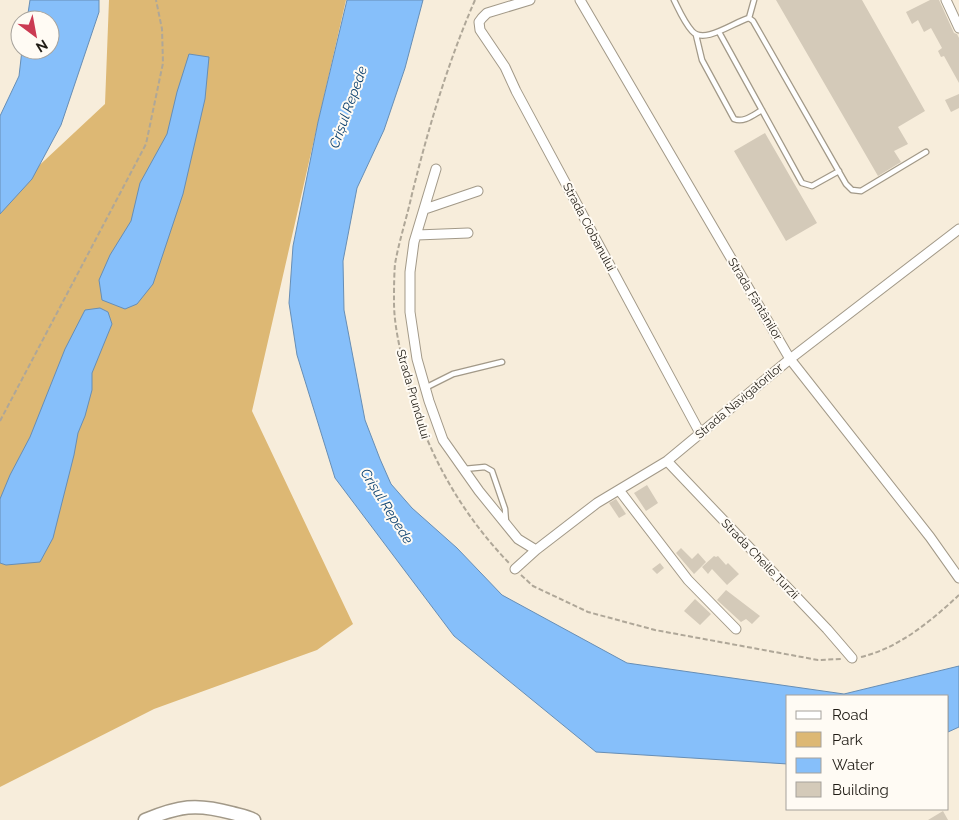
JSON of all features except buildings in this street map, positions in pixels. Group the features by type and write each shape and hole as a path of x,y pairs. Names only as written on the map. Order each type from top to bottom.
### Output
{"street":[{"name":"Strada Ciobanului","path":"530,0 487,13 479,22 480,30 504,67 700,433"},
{"name":"Strada Fântânilor","path":"580,0 790,359 924,530 959,578"},
{"path":"946,0 959,28"},
{"name":"Strada Prundului","path":"436,169 416,235 410,272 410,312 417,360 443,440 479,491 518,539 536,550"},
{"path":"425,209 478,191"},
{"name":"Strada Navigatorilor","path":"516,570 536,550 597,503 667,461 790,359 959,228"},
{"path":"416,235 468,233"},
{"name":"Strada Cheile Turzii","path":"667,461 827,629 852,658"},
{"path":"619,490 688,580 736,629"},
{"path":"145,820 166,811 182,807 201,806 254,820"}],"lane":[{"path":"674,0 690,30 696,35 705,36 719,32 749,18"},
{"path":"749,18 754,0"},
{"path":"749,18 753,21 846,184 852,190 860,191 926,152"},
{"path":"719,32 802,183 812,186 839,171"},
{"path":"696,35 702,60 734,119 739,121 746,119 762,110"},
{"path":"425,388 453,374 502,362"},
{"path":"464,470 485,467 492,471 505,509 506,524"}],"path":[{"path":"0,421 146,144 163,63 162,29 156,0"},
{"name":"Strada Prundului","path":"474,0 426,140 395,264 394,304 397,337 404,369 414,406 427,442 461,504 516,570"}],"green space":[{"path":"109,0 346,0 252,411 353,624 317,650 154,709 0,787 0,202 105,104"}],"water":[{"path":"30,0 99,0 99,12 61,125 32,179 0,214 0,116 19,76 21,60 60,60 60,10 28,10"},
{"name":"Crișul Repede","path":"347,0 423,0 405,68 384,130 357,188 343,261 344,310 365,420 391,484 412,508 457,548 502,595 627,663 844,694 959,666 959,727 949,732 949,695 786,695 786,764 596,752 454,636 335,478 297,355 289,303 293,246 318,122"},
{"path":"189,54 209,57 205,99 183,194 153,284 137,304 125,309 102,300 99,280 110,255 131,221 140,183 167,134"},
{"path":"100,308 108,312 112,324 92,373 92,390 78,433 53,538 40,562 6,565 0,563 0,499 30,437 65,349 85,310"}]}
